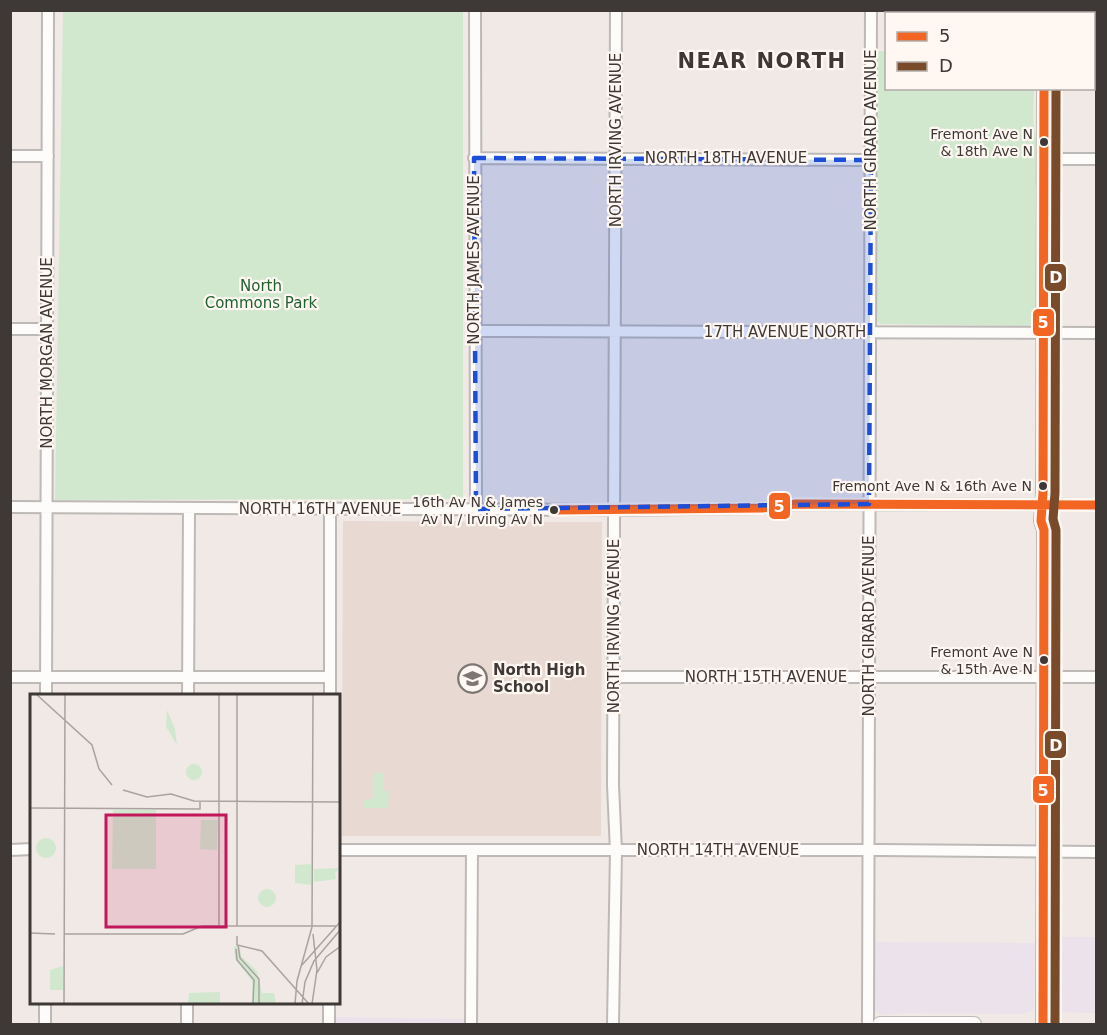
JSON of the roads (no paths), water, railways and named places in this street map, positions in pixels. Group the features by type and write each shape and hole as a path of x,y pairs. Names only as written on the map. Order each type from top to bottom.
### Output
{"street":[{"name":"NORTH MORGAN AVENUE","path":"46,694 48,10"},
{"name":"NORTH JAMES AVENUE","path":"475,10 476,509"},
{"name":"NORTH IRVING AVENUE","path":"613,1024 616,851 613,785 616,10"},
{"name":"NORTH GIRARD AVENUE","path":"868,1024 871,10"},
{"path":"1043,1024 1044,530 1041,521 1041,505 1043,494 1044,90"},
{"path":"10,156 48,156"},
{"name":"NORTH 18TH AVENUE","path":"474,158 871,160"},
{"path":"1045,159 1096,159"},
{"path":"10,329 46,329"},
{"name":"17TH AVENUE NORTH","path":"474,332 1096,333"},
{"name":"NORTH 16TH AVENUE","path":"10,507 615,510 762,508 796,504 1096,505"},
{"path":"330,508 330,694"},
{"path":"188,694 189,509"},
{"path":"10,676 330,677"},
{"name":"NORTH 15TH AVENUE","path":"615,677 1096,677"},
{"path":"10,850 30,849"},
{"name":"NORTH 14TH AVENUE","path":"340,850 1096,852"},
{"path":"471,1024 472,850"},
{"path":"45,1005 45,1024"},
{"path":"187,1005 187,1024"},
{"path":"329,1005 329,1024"},
{"path":"880,1024 974,1024"}],"place":[{"name":"Fremont Ave N & 18th Ave N","path":"1044,142"},
{"name":"Fremont Ave N & 16th Ave N","path":"1043,486"},
{"name":"16th Av N & James Av N / Irving Av N","path":"554,510"},
{"name":"Fremont Ave N & 15th Ave N","path":"1044,660"},
{"name":"North High School","path":"472,679"}],"district":[{"name":"NEAR NORTH","path":"762,61"}],"park label":[{"name":"North Commons Park","path":"261,294"}]}
